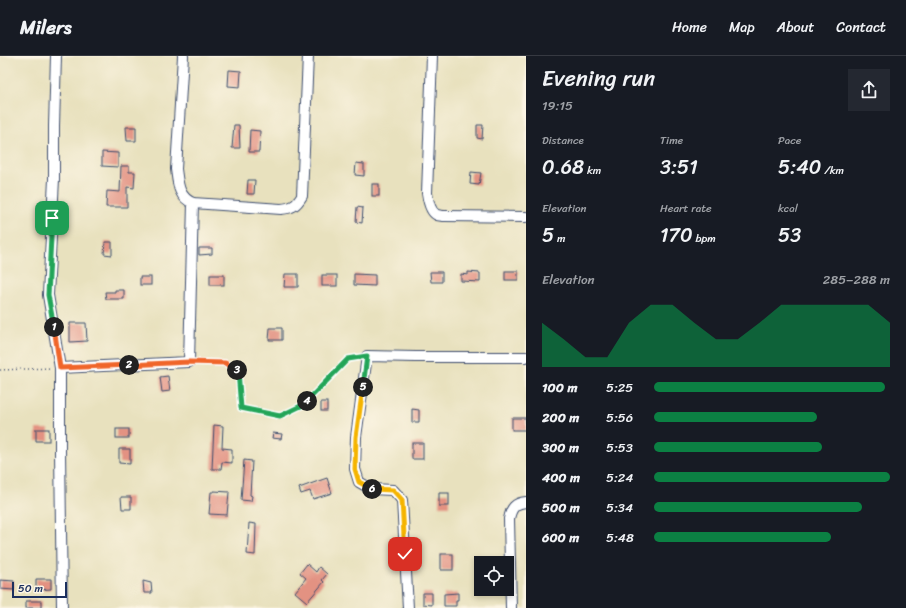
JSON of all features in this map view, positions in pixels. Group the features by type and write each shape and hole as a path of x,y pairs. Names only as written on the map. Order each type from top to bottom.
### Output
{"street":[{"path":"56,56 54,179 48,295 60,368 62,608"},
{"path":"183,56 176,169 182,196 193,203 281,209 293,207 302,196 308,56"},
{"path":"432,56 427,193 429,203 433,211 437,215 444,216 526,217"},
{"path":"60,368 189,362 193,203"},
{"path":"408,608 402,500 393,490 371,489 359,482 355,469 356,437 367,356 526,357"},
{"path":"510,608 510,512 514,506 521,502 526,502"}],"path":[{"path":"189,362 225,363 238,371 241,408 280,416 305,404 348,359 367,356"},
{"path":"0,370 60,368"}],"building":[{"path":"229,70 241,71 240,87 228,86"},
{"path":"234,125 239,125 240,148 232,148"},
{"path":"477,125 483,125 482,139 477,138"},
{"path":"126,127 136,127 136,141 127,141"},
{"path":"250,130 260,131 259,152 249,152"},
{"path":"102,152 118,153 118,167 102,166"},
{"path":"356,163 364,164 364,176 355,175"},
{"path":"121,166 129,166 129,172 135,172 134,188 127,187 127,207 106,207 107,191 120,192"},
{"path":"471,172 481,173 479,185 470,184"},
{"path":"248,180 255,180 254,194 247,194"},
{"path":"372,184 379,184 379,196 372,196"},
{"path":"357,207 363,208 362,223 356,222"},
{"path":"105,242 112,242 112,255 104,254"},
{"path":"199,248 212,248 212,254 199,255"},
{"path":"505,271 518,271 518,280 505,280"},
{"path":"430,272 442,272 442,282 431,282"},
{"path":"468,272 480,273 480,282 461,281 461,274 468,275"},
{"path":"285,274 298,274 298,287 284,287"},
{"path":"354,274 375,275 375,286 354,285"},
{"path":"210,275 224,275 224,285 210,285"},
{"path":"322,275 337,275 337,286 322,286"},
{"path":"140,277 151,277 151,285 140,285"},
{"path":"115,290 124,290 124,299 106,299 105,292 115,292"},
{"path":"70,323 86,323 87,341 70,342"},
{"path":"270,328 282,328 282,340 269,340"},
{"path":"168,376 170,391 162,392 160,377"},
{"path":"321,402 327,402 327,411 321,411"},
{"path":"412,409 419,410 419,422 412,422"},
{"path":"512,418 526,418 526,430 512,430"},
{"path":"214,425 223,426 222,448 232,449 232,463 222,462 221,469 212,469"},
{"path":"36,429 49,429 49,441 36,441"},
{"path":"116,429 129,429 129,438 116,438"},
{"path":"273,433 282,434 281,439 272,438"},
{"path":"412,443 423,443 423,459 412,459"},
{"path":"119,449 130,449 130,464 119,463"},
{"path":"244,460 252,461 251,501 241,500"},
{"path":"327,478 332,493 313,499 310,491 301,494 299,488"},
{"path":"211,492 229,492 227,515 209,514"},
{"path":"439,493 449,493 449,506 439,506"},
{"path":"121,497 131,497 131,509 122,509"},
{"path":"249,523 256,524 255,555 247,554"},
{"path":"441,554 453,554 453,570 441,570"},
{"path":"307,564 316,572 319,567 327,574 322,580 324,582 307,602 295,592 306,578 300,573"},
{"path":"36,579 51,579 51,589 36,590"},
{"path":"0,580 14,581 14,590 0,589"},
{"path":"143,581 151,583 152,593 144,593"},
{"path":"423,593 432,593 432,605 423,604"},
{"path":"458,593 456,606 444,606 444,594"},
{"path":"26,601 41,601 41,608 26,608"}],"route":[{"path":"52,218 48,295 60,368 189,362 225,363 238,371 241,408 280,416 305,404 348,359 367,356 356,437 355,469 359,482 371,489 393,490 402,500 405,554"}]}
